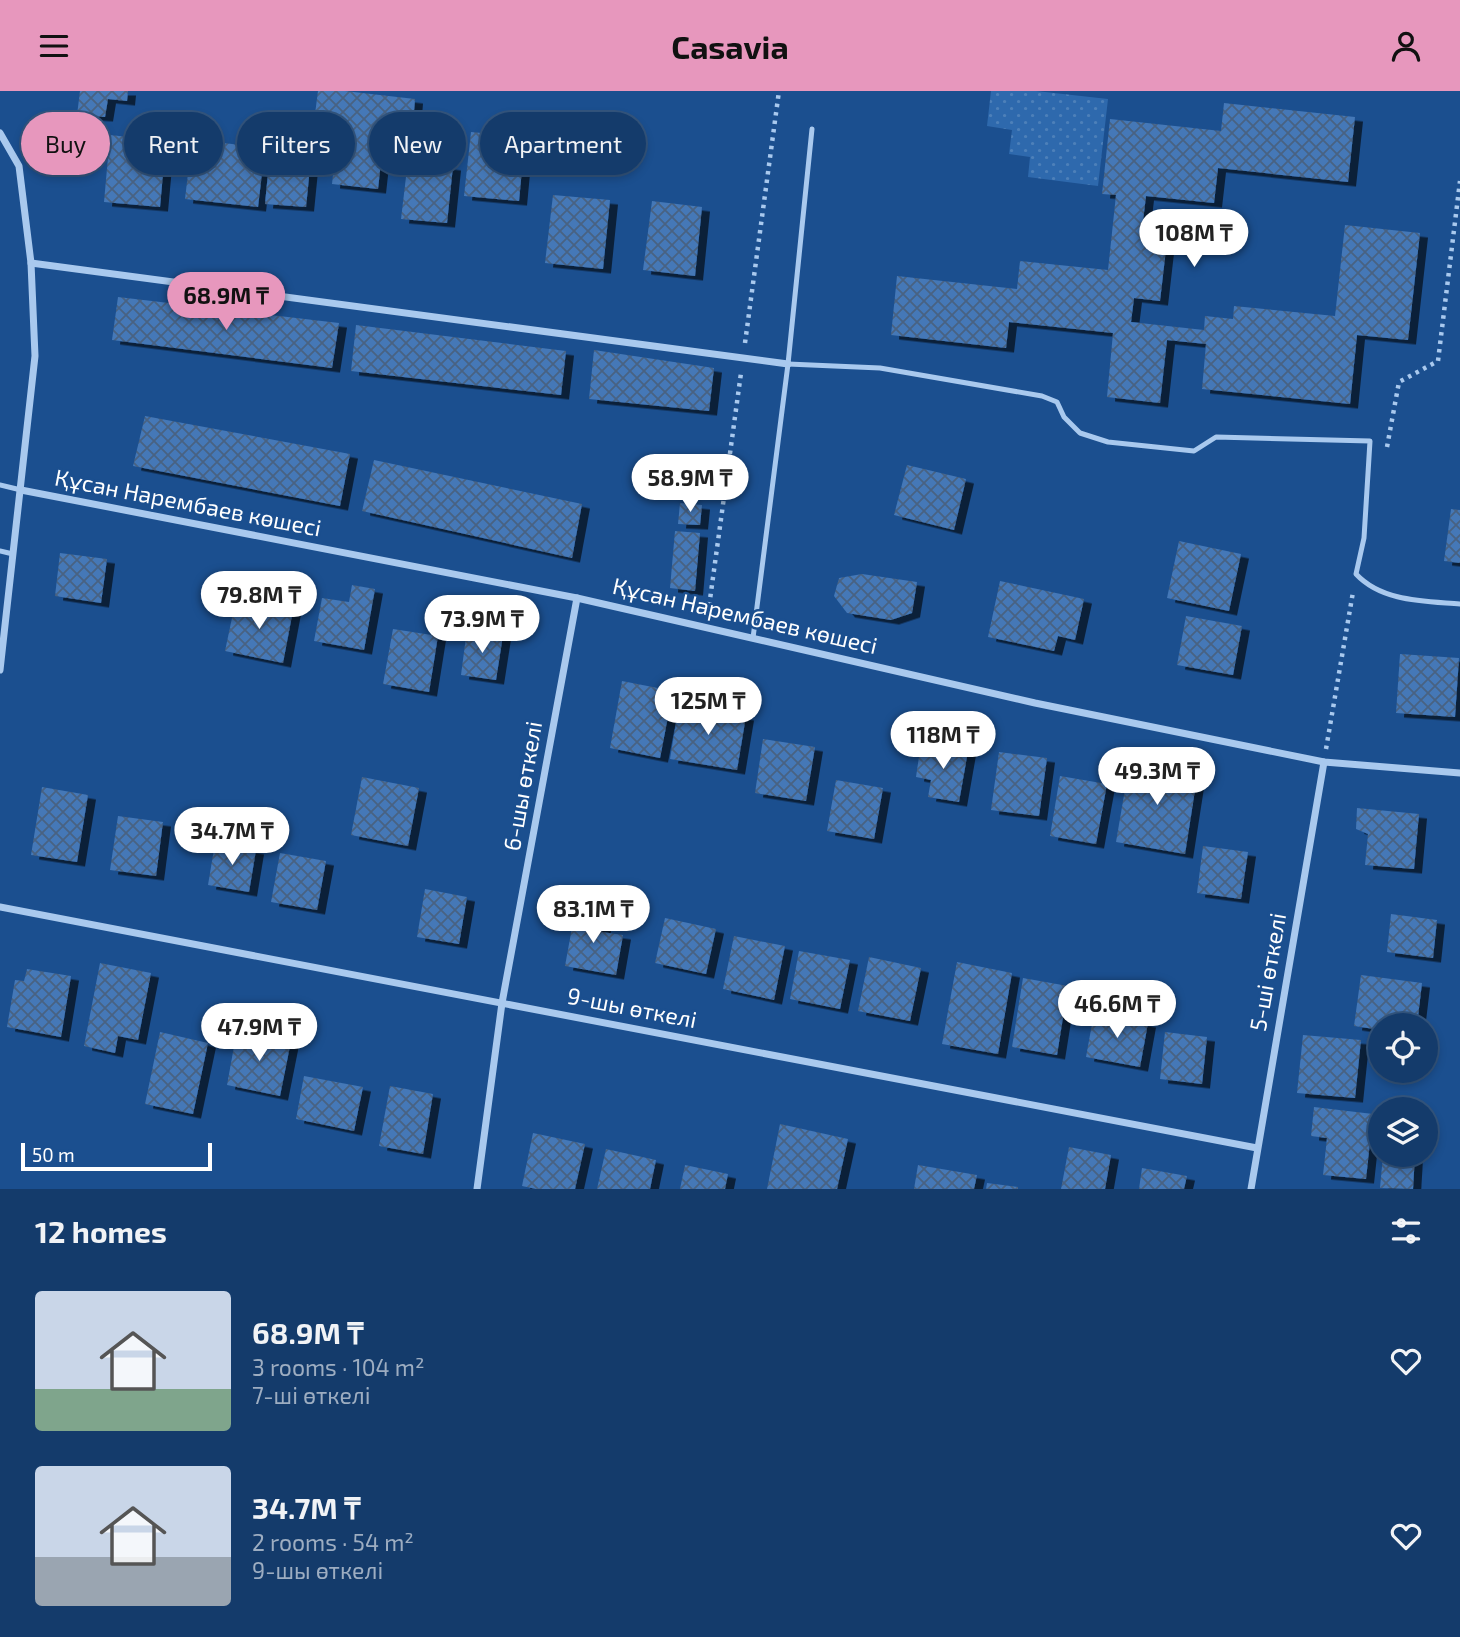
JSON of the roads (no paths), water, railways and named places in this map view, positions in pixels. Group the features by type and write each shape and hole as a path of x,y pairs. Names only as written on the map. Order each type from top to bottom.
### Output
{"street":[{"path":"0,133 19,166 31,263 35,356 0,670"},
{"path":"31,263 788,364"},
{"name":"Құсан Нарембаев көшесі","path":"21,490 577,598 1035,703 1324,762 1460,773"},
{"name":"6-шы өткелі","path":"477,1189 502,1003 577,598"},
{"name":"5-ші өткелі","path":"1251,1189 1324,762"},
{"name":"9-шы өткелі","path":"0,907 1256,1148"}],"lane":[{"path":"752,638 788,364 812,129"},
{"path":"788,364 880,368 1042,395 1057,402 1065,417 1080,433 1108,442 1194,451 1216,437 1370,441 1364,538 1356,574 1365,584 1404,599 1460,604"},
{"path":"0,485 21,490"},
{"path":"0,551 13,554"}]}
